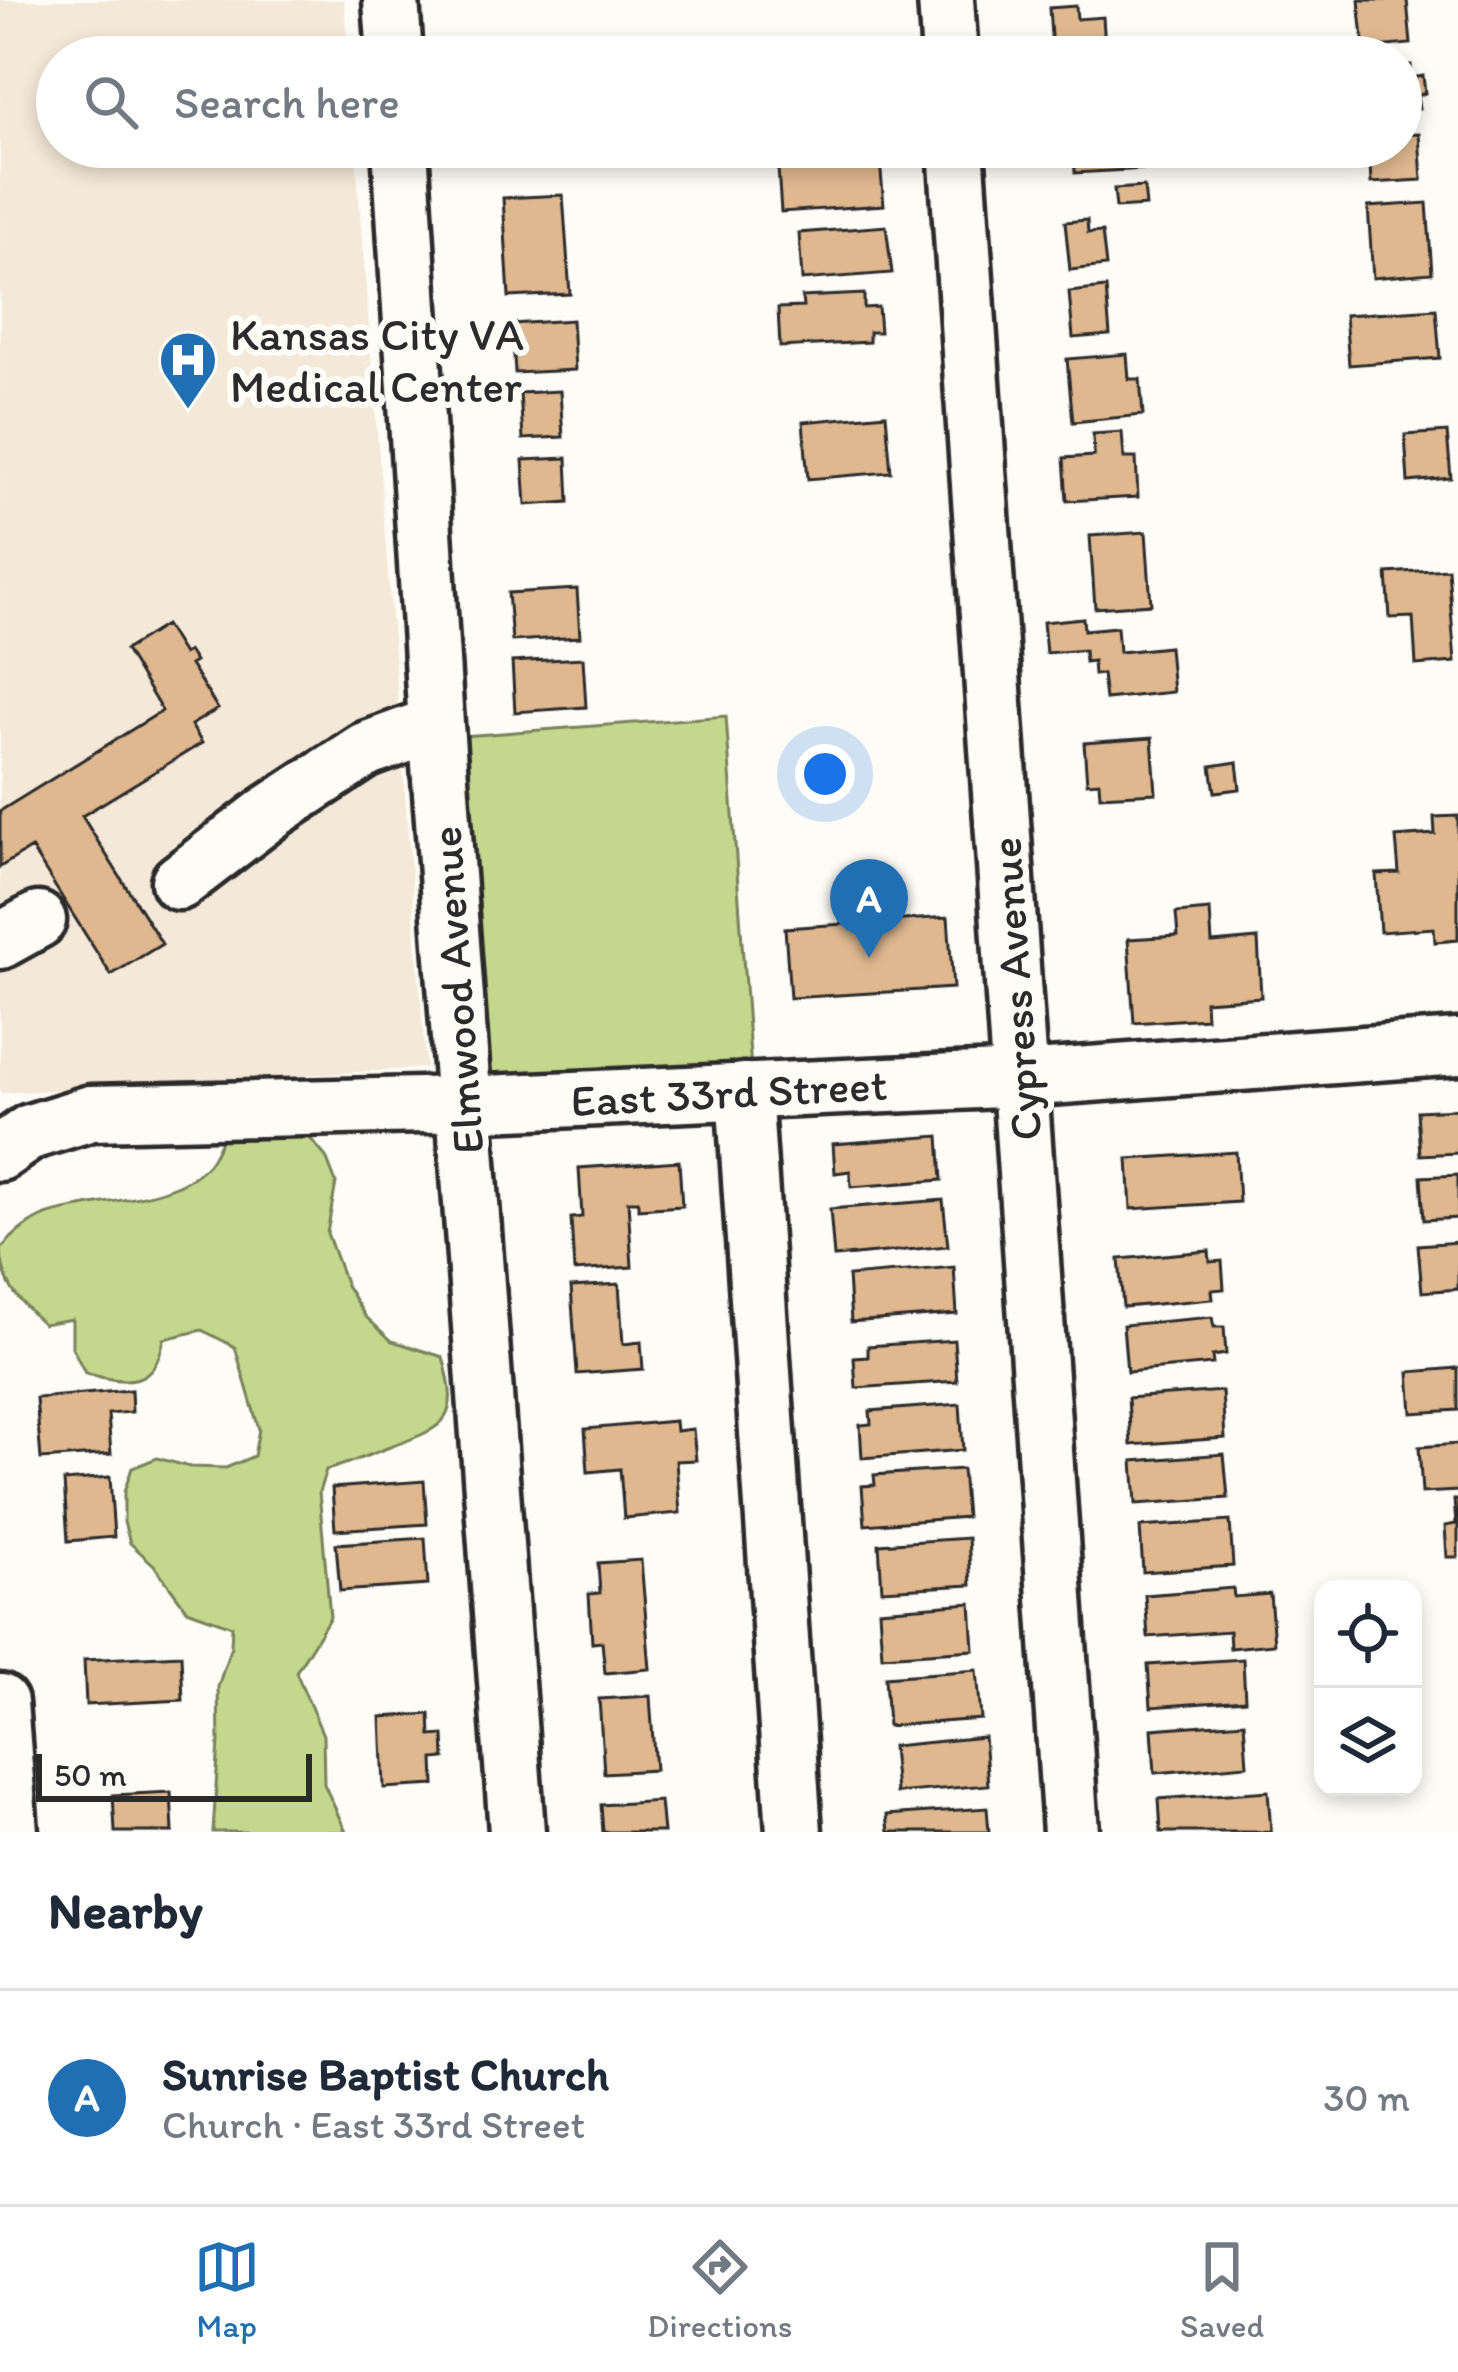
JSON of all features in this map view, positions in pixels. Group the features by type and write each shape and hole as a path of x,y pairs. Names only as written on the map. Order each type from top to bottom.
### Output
{"street":[{"path":"946,0 949,36"},
{"path":"397,36 400,1"},
{"name":"Elmwood Avenue","path":"401,168 436,724 517,1832"},
{"name":"Cypress Avenue","path":"957,168 1071,1832"},
{"path":"179,882 268,813 365,750 436,724"},
{"name":"East 33rd Street","path":"3,1150 30,1132 91,1113 464,1104 1022,1078 1458,1047"},
{"path":"744,1091 794,1832"},
{"path":"0,1702 10,1832"}],"shaded area":[{"name":"Kansas City VA Medical Center","path":"0,0 344,0 347,36 36,36 36,168 357,168 426,1068 0,1093"}],"green space":[{"path":"726,716 751,1070 492,1082 486,1071 463,736"},
{"path":"258,1130 309,1137 326,1157 336,1183 327,1233 346,1285 365,1316 392,1341 443,1357 448,1378 449,1408 437,1426 326,1470 319,1492 330,1617 296,1672 323,1735 324,1784 346,1832 213,1832 218,1687 232,1626 187,1610 154,1565 130,1543 124,1522 124,1492 132,1468 157,1458 190,1467 226,1468 254,1456 259,1429 235,1347 202,1330 164,1339 154,1366 137,1378 114,1380 85,1373 72,1347 72,1319 43,1324 13,1291 2,1261 1,1249 39,1218 174,1187 208,1164 222,1139"}],"building":[{"path":"1359,0 1407,0 1410,36 1363,36"},
{"path":"1076,6 1077,19 1103,17 1104,36 1051,36 1049,8"},
{"path":"778,168 881,168 884,205 781,212"},
{"path":"1075,168 1145,169 1075,173"},
{"path":"1370,168 1421,168 1422,180 1371,183"},
{"path":"1144,187 1146,206 1116,208 1114,189"},
{"path":"563,195 570,294 509,297 503,198"},
{"path":"1427,203 1432,273 1373,278 1368,207"},
{"path":"1087,220 1088,233 1102,232 1106,266 1070,270 1065,222"},
{"path":"886,226 892,273 802,280 799,233"},
{"path":"1106,288 1110,335 1073,338 1069,292"},
{"path":"864,294 864,308 878,307 880,332 869,332 869,342 780,347 778,308 803,307 802,297"},
{"path":"1436,309 1440,358 1349,365 1345,315"},
{"path":"572,320 575,370 515,373 512,324"},
{"path":"1127,354 1129,379 1140,379 1143,415 1073,422 1067,359"},
{"path":"560,391 563,437 523,439 520,393"},
{"path":"886,414 891,472 808,479 803,422"},
{"path":"1122,432 1124,458 1136,458 1138,497 1067,501 1064,458 1094,456 1093,434"},
{"path":"1447,432 1451,478 1408,482 1405,435"},
{"path":"567,458 569,502 526,505 523,460"},
{"path":"1146,532 1151,604 1095,608 1090,536"},
{"path":"1448,569 1455,662 1416,665 1413,617 1390,618 1387,573"},
{"path":"577,589 580,637 512,641 508,593"},
{"path":"1083,618 1084,630 1117,627 1119,652 1169,647 1173,692 1105,699 1102,674 1094,675 1093,661 1085,662 1084,650 1046,653 1043,622"},
{"path":"165,625 183,654 188,651 195,662 190,665 218,709 191,725 202,743 82,816 162,944 111,975 31,848 0,867 0,811 162,711 125,650"},
{"path":"583,658 586,707 515,712 512,662"},
{"path":"1152,738 1156,793 1100,796 1099,782 1087,783 1084,743"},
{"path":"1237,762 1240,789 1215,792 1211,766"},
{"path":"1458,816 1458,940 1435,942 1434,928 1380,932 1376,874 1399,873 1396,837 1435,834 1434,817"},
{"path":"1210,910 1212,943 1258,939 1261,997 1205,1001 1206,1018 1134,1023 1128,939 1178,936 1176,913"},
{"path":"948,917 953,988 790,998 785,928"},
{"path":"1458,1109 1458,1153 1420,1155 1417,1111"},
{"path":"939,1136 942,1180 851,1187 850,1171 835,1173 833,1144"},
{"path":"1236,1152 1239,1202 1131,1209 1128,1159"},
{"path":"679,1161 682,1206 638,1209 638,1201 628,1201 632,1267 574,1271 571,1218 582,1217 579,1168"},
{"path":"1458,1175 1458,1218 1424,1220 1421,1177"},
{"path":"943,1200 948,1246 834,1257 830,1209"},
{"path":"1458,1242 1458,1289 1422,1292 1418,1245"},
{"path":"1209,1251 1210,1262 1222,1261 1224,1289 1212,1290 1213,1299 1123,1307 1119,1259"},
{"path":"954,1267 957,1314 851,1322 848,1276"},
{"path":"619,1284 623,1344 641,1342 643,1369 577,1374 571,1287"},
{"path":"1212,1317 1214,1327 1224,1327 1226,1354 1212,1356 1213,1364 1127,1372 1123,1325"},
{"path":"954,1340 957,1381 856,1388 854,1358 868,1357 868,1346"},
{"path":"1458,1368 1458,1410 1412,1413 1409,1372"},
{"path":"131,1390 132,1412 108,1414 111,1454 41,1459 36,1398"},
{"path":"1222,1391 1225,1438 1131,1445 1128,1398"},
{"path":"960,1404 963,1450 862,1458 860,1425 871,1424 870,1411"},
{"path":"675,1421 676,1431 693,1429 696,1460 676,1461 680,1513 624,1518 620,1469 588,1472 585,1429"},
{"path":"1458,1444 1458,1491 1422,1493 1419,1447"},
{"path":"1224,1454 1228,1498 1136,1504 1133,1461"},
{"path":"962,1469 966,1517 865,1525 862,1486 875,1485 874,1475"},
{"path":"110,1477 114,1537 68,1541 64,1481"},
{"path":"424,1481 427,1524 335,1530 332,1488"},
{"path":"1454,1500 1458,1500 1458,1557 1447,1557 1445,1526 1456,1524"},
{"path":"1230,1521 1233,1566 1143,1572 1140,1527"},
{"path":"425,1538 428,1585 340,1591 336,1544"},
{"path":"968,1538 971,1585 882,1590 879,1544"},
{"path":"641,1560 650,1669 605,1673 602,1642 592,1643 589,1594 600,1593 598,1563"},
{"path":"1233,1588 1234,1597 1270,1594 1274,1644 1230,1648 1229,1631 1148,1637 1145,1595"},
{"path":"971,1603 974,1650 882,1656 879,1610"},
{"path":"181,1655 183,1700 86,1705 84,1660"},
{"path":"1243,1659 1245,1700 1151,1707 1148,1665"},
{"path":"977,1670 981,1719 888,1726 885,1677"},
{"path":"650,1696 655,1770 604,1773 599,1699"},
{"path":"430,1714 431,1736 444,1735 445,1758 434,1759 435,1785 384,1788 381,1717"},
{"path":"1244,1722 1247,1765 1155,1773 1152,1729"},
{"path":"984,1737 988,1785 896,1793 892,1746"},
{"path":"1268,1791 1271,1832 1161,1832 1159,1799"},
{"path":"171,1792 173,1832 115,1832 113,1795"},
{"path":"660,1801 663,1832 603,1832 601,1805"},
{"path":"987,1808 989,1832 889,1832 887,1815"}],"place":[{"name":"Kansas City VA Medical Center","path":"188,411"},
{"name":"Sunrise Baptist Church","path":"869,958"}]}
